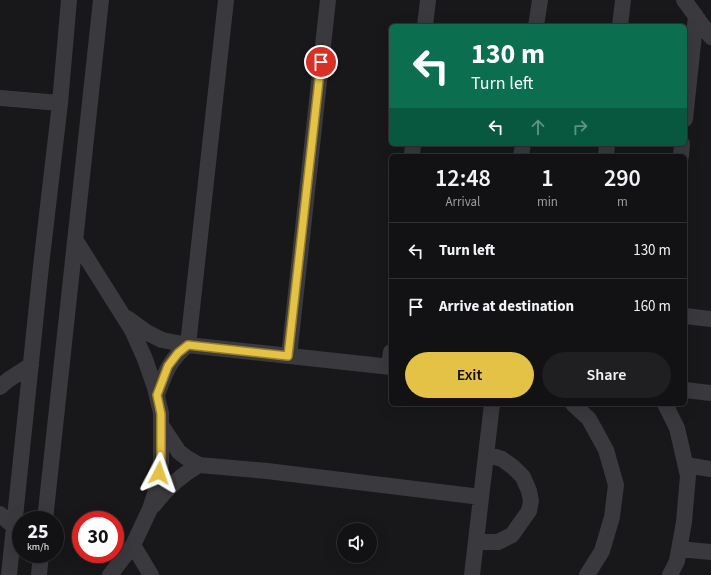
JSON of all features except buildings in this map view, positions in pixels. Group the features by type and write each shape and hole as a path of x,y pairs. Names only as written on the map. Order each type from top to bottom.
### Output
{"street":[{"path":"16,511 60,103 69,0"},
{"path":"46,511 101,0"},
{"path":"157,395 168,366 178,353 188,345 226,0"},
{"path":"288,356 328,0"},
{"path":"425,24 428,0"},
{"path":"536,24 540,0"},
{"path":"620,24 622,0"},
{"path":"684,0 711,37"},
{"path":"687,100 696,16"},
{"path":"0,98 60,103"},
{"path":"76,241 132,330 145,359 157,395 161,414 161,462 158,484 150,509 132,545 110,575"},
{"path":"120,312 132,322 162,340 188,345 288,356 389,362"},
{"path":"687,316 711,319"},
{"path":"0,387 31,365"},
{"path":"687,390 711,394"},
{"path":"472,575 492,406"},
{"path":"575,406 589,419 606,450 616,484 612,517 602,551 587,575"},
{"path":"666,406 677,428 688,476 684,522 677,561 670,575"},
{"path":"161,425 179,452 199,465 267,471 481,497"},
{"path":"476,542 498,542 512,535 529,511 532,501 523,477 502,459 486,454"},
{"path":"150,509 161,495 180,478 199,465"},
{"path":"686,465 711,469"},
{"path":"0,514 12,525"},
{"path":"132,545 150,575"},
{"path":"9,575 12,546"},
{"path":"679,548 711,552"},
{"path":"39,575 40,563"}],"route":[{"path":"159,473 161,462 161,414 157,395 168,366 178,353 188,345 288,356 321,62"}]}
